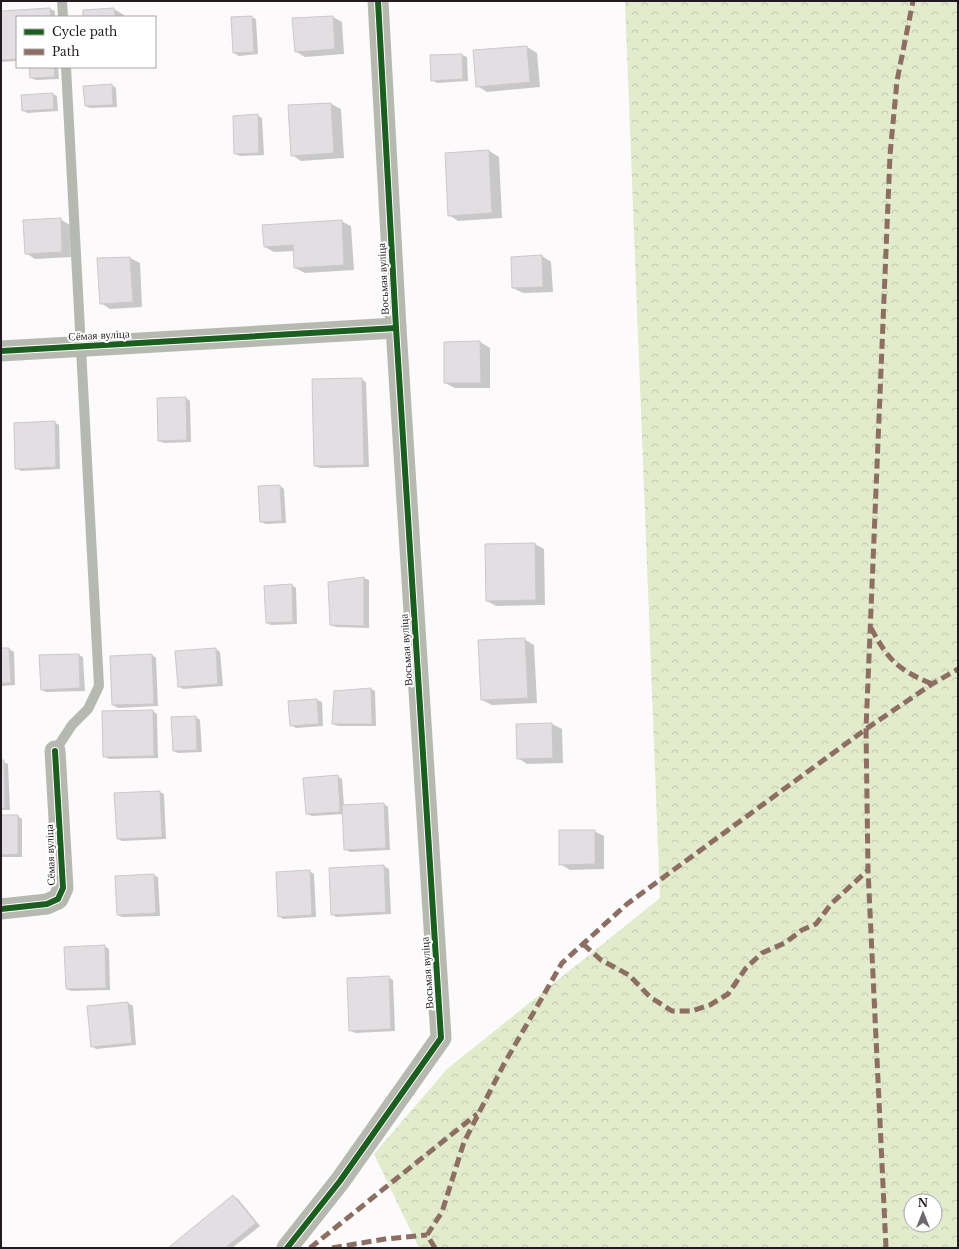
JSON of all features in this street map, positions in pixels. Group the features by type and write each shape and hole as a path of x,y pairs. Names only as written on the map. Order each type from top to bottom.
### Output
{"street":[{"name":"Восьмая вуліца","path":"287,1248 340,1180 441,1038 396,328 378,1"},
{"name":"Сёмая вуліца","path":"1,351 396,328"},
{"name":"Сёмая вуліца","path":"1,909 46,904 58,899 63,888 55,751"}],"lane":[{"path":"62,1 63,16"},
{"path":"55,751 72,725 88,709 99,686 66,68"}],"green space":[{"path":"625,1 958,1 958,1248 419,1248 374,1154 447,1069 660,898"}],"building":[{"path":"50,8 51,16 16,16 16,59 1,60 1,11"},
{"path":"114,8 115,16 83,16 83,10"},
{"path":"252,16 254,52 233,53 231,17"},
{"path":"333,16 335,49 295,52 292,18"},
{"path":"527,46 530,82 476,87 473,50"},
{"path":"462,54 463,79 431,81 430,55"},
{"path":"29,68 54,68 55,77 30,78"},
{"path":"112,84 113,105 85,106 83,86"},
{"path":"53,93 54,109 22,111 21,95"},
{"path":"331,103 334,153 291,156 288,105"},
{"path":"258,114 259,153 234,154 233,116"},
{"path":"489,150 492,213 448,216 445,153"},
{"path":"61,218 62,252 25,254 23,220"},
{"path":"342,220 344,265 294,268 293,245 264,247 262,225"},
{"path":"542,255 543,287 512,288 511,257"},
{"path":"130,257 133,302 100,304 97,258"},
{"path":"480,341 481,383 444,383 444,342"},
{"path":"362,378 364,465 314,466 312,379"},
{"path":"186,397 187,440 158,441 157,398"},
{"path":"55,421 56,467 15,469 14,423"},
{"path":"280,485 282,521 260,522 258,486"},
{"path":"535,543 536,600 486,601 485,544"},
{"path":"364,577 364,626 330,625 328,582"},
{"path":"292,584 293,622 266,623 264,586"},
{"path":"525,638 528,698 481,700 478,640"},
{"path":"1,648 9,648 11,683 1,683"},
{"path":"216,648 218,684 178,687 175,651"},
{"path":"79,654 80,688 41,690 39,655"},
{"path":"152,654 154,704 112,705 110,656"},
{"path":"371,688 372,724 332,724 334,691"},
{"path":"317,699 319,724 290,726 288,701"},
{"path":"153,710 154,756 103,757 102,711"},
{"path":"196,716 197,750 173,751 171,717"},
{"path":"552,723 553,758 517,759 516,724"},
{"path":"1,760 4,760 5,808 1,808"},
{"path":"338,775 340,812 306,814 303,778"},
{"path":"160,791 162,837 117,839 114,793"},
{"path":"384,803 386,848 344,850 342,805"},
{"path":"1,815 18,815 18,854 1,855"},
{"path":"559,830 595,830 595,864 559,865"},
{"path":"384,865 386,912 331,915 329,868"},
{"path":"310,870 312,915 278,917 276,872"},
{"path":"154,874 156,913 117,915 115,876"},
{"path":"105,945 106,988 66,989 64,947"},
{"path":"389,976 391,1029 349,1031 347,978"},
{"path":"128,1002 132,1043 91,1047 87,1006"},
{"path":"233,1195 256,1223 225,1248 169,1247"}],"marked path":[{"path":"886,1248 868,870 866,729 890,155 897,81 913,1"},
{"path":"871,628 883,649 895,663 910,674 932,684"},
{"path":"435,1248 427,1235 442,1212 464,1142 504,1064 562,963 627,904 866,729 932,684 958,669"},
{"path":"583,944 601,960 629,975 650,997 672,1011 692,1011 710,1005 728,994 746,968 762,953 785,943 802,930 816,924 831,904 868,870"},
{"path":"310,1248 477,1114"},
{"path":"332,1248 385,1239 427,1235"}],"cycle path":[{"path":"287,1248 340,1181 441,1038 396,328 378,1"},
{"path":"1,351 396,328"},
{"path":"1,909 47,904 58,899 63,888 55,751"}]}
